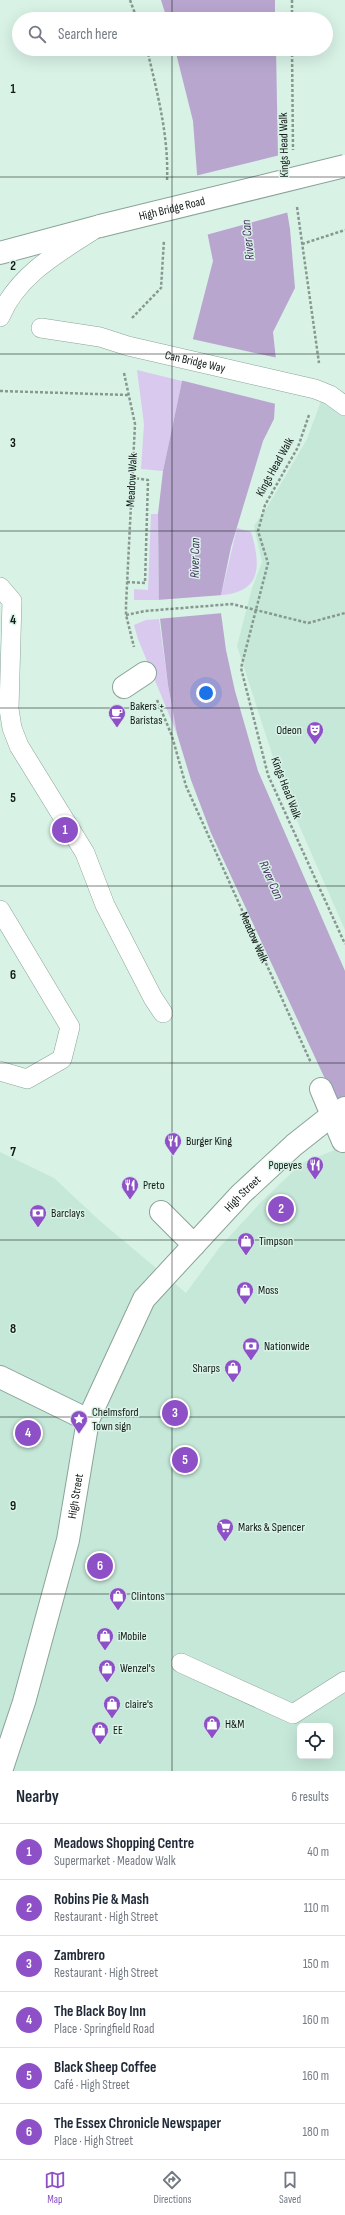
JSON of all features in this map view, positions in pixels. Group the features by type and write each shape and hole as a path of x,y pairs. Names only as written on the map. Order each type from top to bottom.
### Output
{"street":[{"name":"High Bridge Road","path":"2,252 100,226 345,166"},
{"path":"124,687 145,673"},
{"path":"321,1089 337,1111 343,1141"},
{"name":"High Street","path":"1,1771 24,1702 68,1540 88,1420 144,1299 241,1194 337,1111"},
{"path":"161,1212 194,1245"},
{"path":"0,1377 88,1420"}],"lane":[{"path":"0,317 16,289 39,265 100,226"},
{"name":"Can Bridge Way","path":"41,328 100,337 135,347 310,388 330,395 345,406"},
{"path":"0,587 12,601 9,709 12,728 20,746 85,853 105,905 153,998 163,1013"},
{"path":"0,910 70,1027 62,1059 27,1079 0,1071"},
{"path":"181,1664 293,1714 345,1681"}],"path":[{"path":"130,0 134,12"},
{"path":"292,0 292,12"},
{"name":"Kings Head Walk","path":"292,56 293,156"},
{"name":"Kings Head Walk","path":"297,201 319,366 310,388 306,425 298,447 265,504 258,531 268,563 241,668 268,775 345,944"},
{"path":"302,244 345,230"},
{"name":"Meadow Walk","path":"135,347 124,370 135,424 126,615 146,611 232,604 257,609"},
{"path":"0,391 128,395"},
{"path":"127,582 144,583 148,480 133,478"},
{"path":"257,609 308,624 345,613"},
{"name":"Meadow Walk","path":"186,786 297,1030 321,1089"}],"shaded area":[{"path":"137,370 182,381 163,471 141,469 144,424"},
{"path":"321,401 338,409 345,416 345,930 284,791 237,646 252,588 262,562 254,526 269,504 307,439"},
{"path":"151,514 158,514 159,600 134,600 134,589 148,590"},
{"path":"237,528 251,532 256,555 257,566 255,575 244,589 234,593 221,595"},
{"path":"159,619 168,685 177,734 138,639 134,625 146,620"},
{"path":"345,1146 345,1771 0,1771 0,1152 54,1178 100,1221 186,1293 219,1248 262,1201 302,1163"}],"water":[{"path":"161,0 275,0 275,12 165,12"},
{"name":"River Can","path":"177,56 276,56 278,157 290,229 295,288 273,332 277,369 274,419 263,441 231,547 221,595 221,613 226,650 235,691 258,771 345,971 345,1122 211,833 191,780 177,734 168,685 159,610 158,514 163,471 182,381 213,261 198,187 193,121"}],"pier":[{"path":"280,155 289,212 206,235 195,176"},
{"path":"192,339 278,358 279,369 276,404 180,380"},
{"path":"223,595 223,613 157,619 157,600"}],"place":[{"name":"Bakers + Baristas","path":"117,728"},
{"name":"Odeon","path":"315,745"},
{"name":"Meadows Shopping Centre","path":"65,830"},
{"name":"Burger King","path":"173,1156"},
{"name":"Popeyes","path":"315,1180"},
{"name":"Preto","path":"130,1200"},
{"name":"Robins Pie & Mash","path":"281,1209"},
{"name":"Barclays","path":"38,1228"},
{"name":"Timpson","path":"246,1256"},
{"name":"Moss","path":"245,1305"},
{"name":"Nationwide","path":"251,1361"},
{"name":"Sharps","path":"233,1383"},
{"name":"Zambrero","path":"175,1413"},
{"name":"The Black Boy Inn","path":"28,1433"},
{"name":"Chelmsford Town sign","path":"79,1434"},
{"name":"Black Sheep Coffee","path":"185,1460"},
{"name":"Marks & Spencer","path":"225,1542"},
{"name":"The Essex Chronicle Newspaper","path":"100,1566"},
{"name":"Clintons","path":"118,1611"},
{"name":"iMobile","path":"105,1651"},
{"name":"Wenzel's","path":"107,1683"},
{"name":"claire's","path":"112,1719"},
{"name":"H&M","path":"212,1739"},
{"name":"EE","path":"100,1745"}]}
